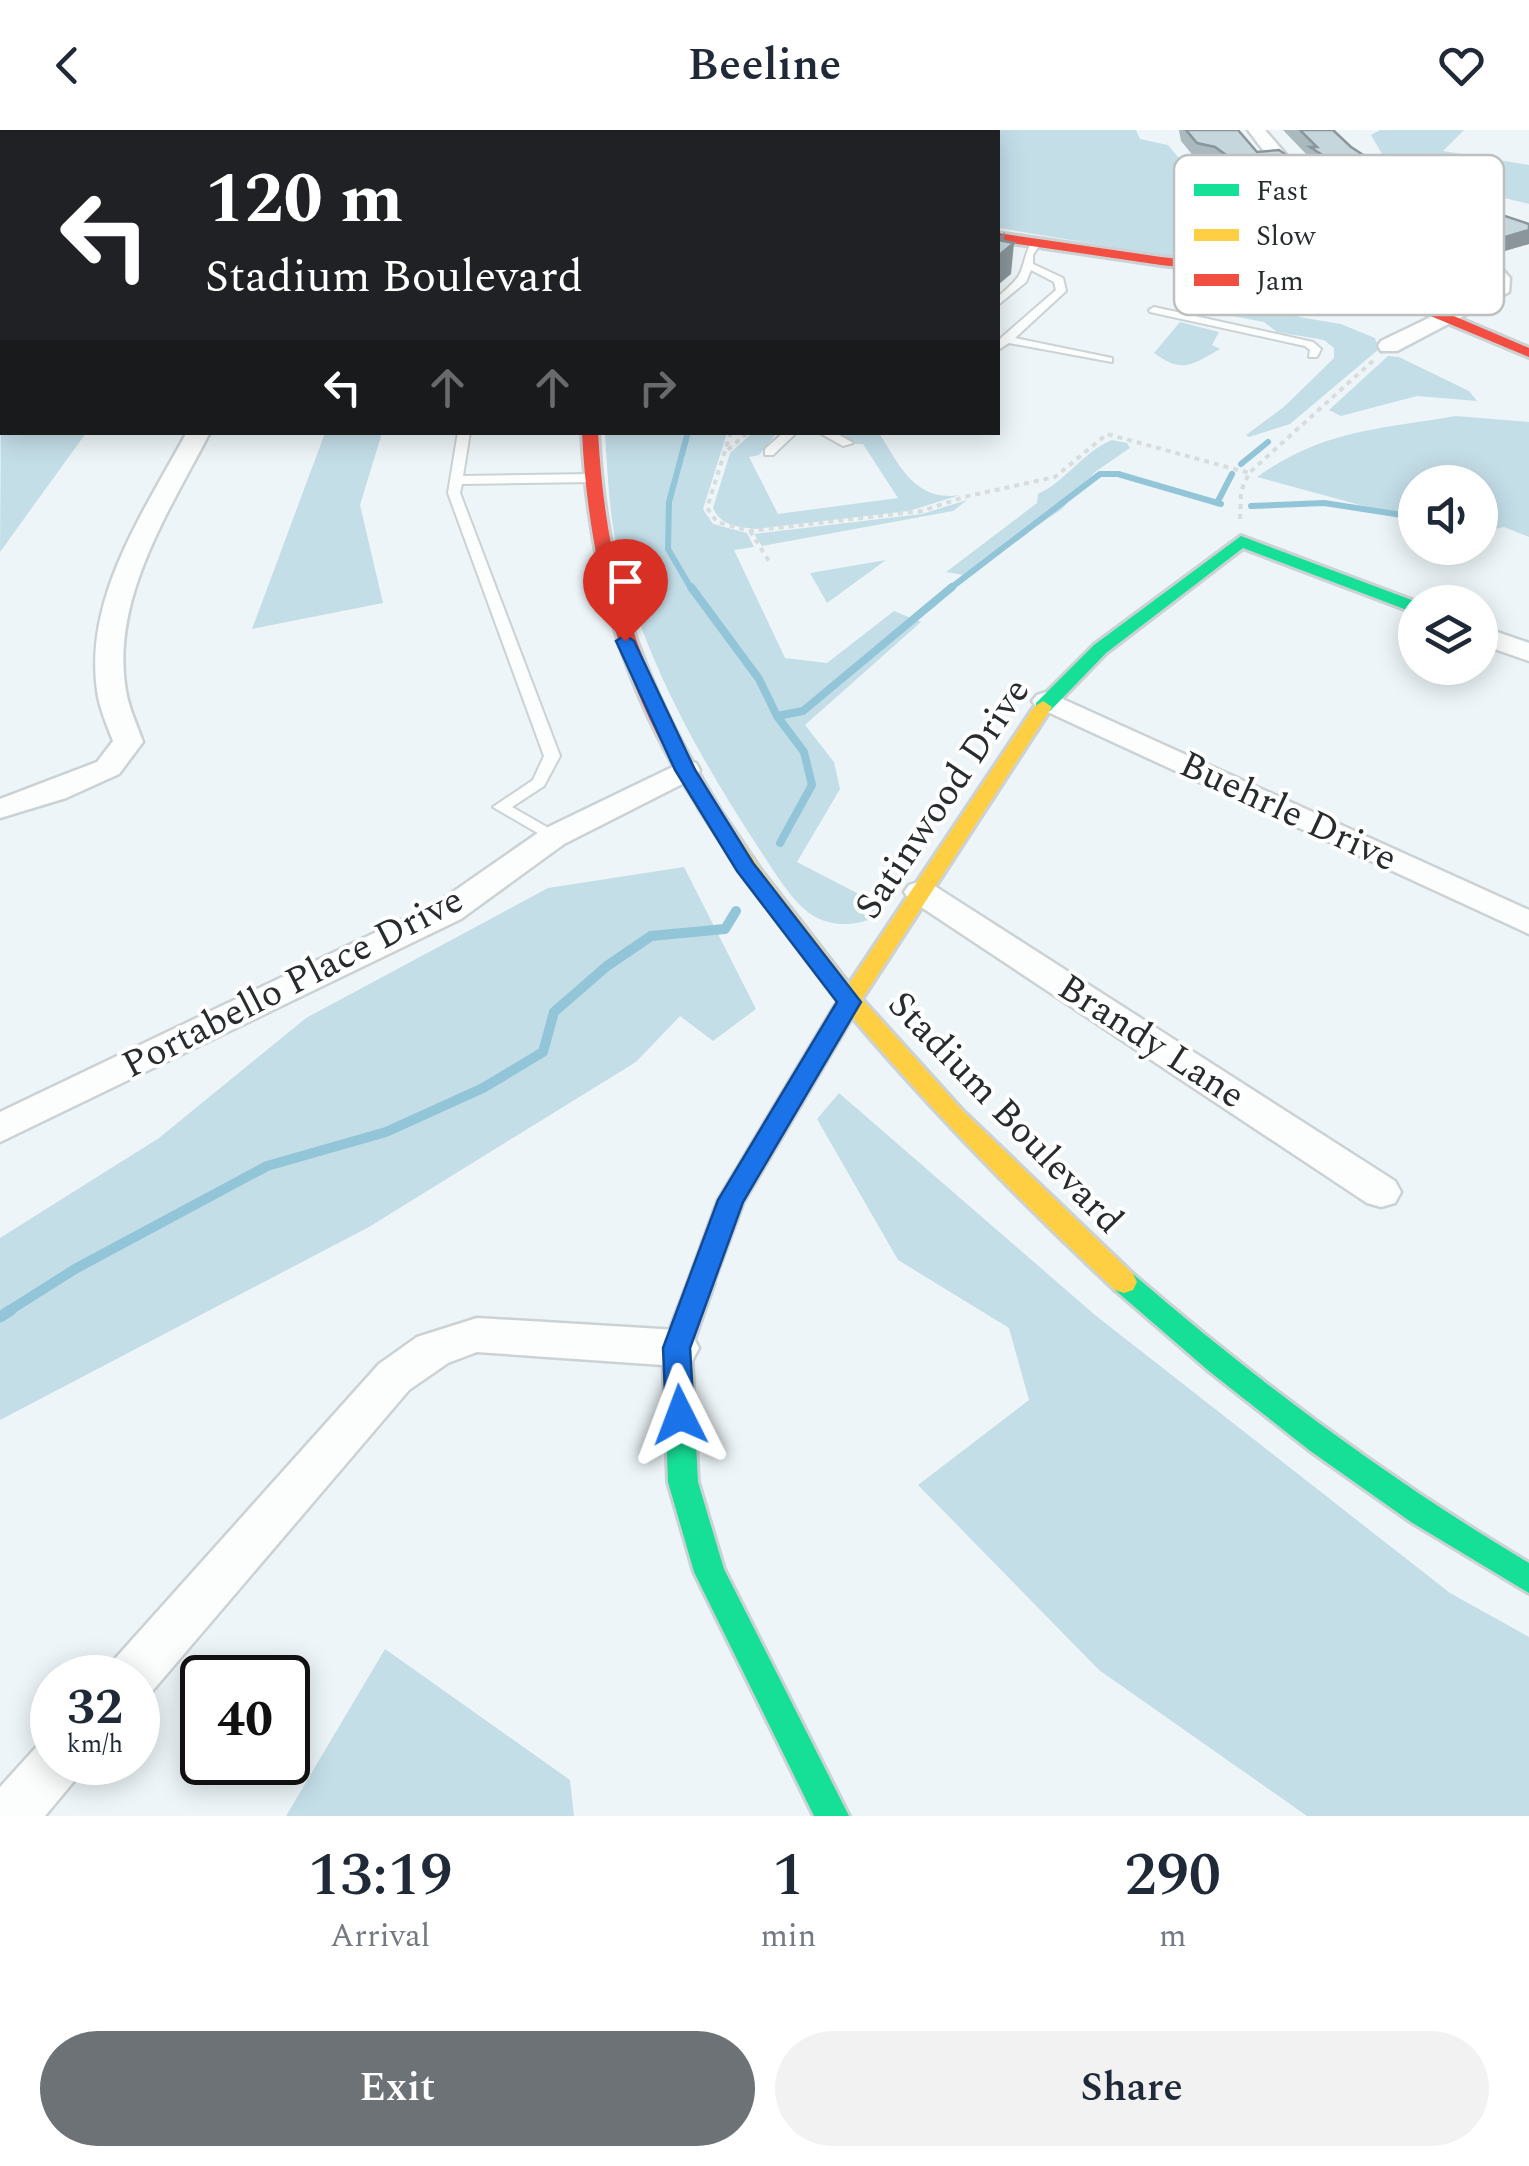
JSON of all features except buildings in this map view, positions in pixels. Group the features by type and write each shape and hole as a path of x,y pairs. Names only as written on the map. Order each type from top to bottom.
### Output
{"street":[{"path":"1256,130 1277,155"},
{"path":"1000,238 1032,254 1174,266"},
{"path":"1439,315 1529,353"},
{"path":"1390,346 1456,315"},
{"path":"0,809 55,792 108,768 128,742 110,690 110,637 132,563 197,435"},
{"name":"Stadium Boulevard","path":"590,435 596,539 612,605 638,677 685,770 745,866 849,1002 1002,1170 1130,1290 1292,1421 1387,1490 1529,1579"},
{"path":"1240,540 1398,601"},
{"name":"Satinwood Drive","path":"832,1816 710,1572 683,1482 676,1348 731,1200 849,1002 1046,701 1100,649 1240,540"},
{"path":"1498,641 1529,653"},
{"name":"Buehrle Drive","path":"1046,701 1529,923"},
{"name":"Portabello Place Drive","path":"0,1128 449,911 553,838 685,770"},
{"name":"Brandy Lane","path":"921,892 1381,1192"},
{"path":"152,1655 394,1377 419,1355 444,1342 477,1335 676,1348"},
{"path":"10,1816 37,1785"}],"lane":[{"path":"1000,300 1022,280 1032,254 1058,280 1061,290 1000,343"},
{"path":"1058,280 1073,282"},
{"path":"1154,310 1314,347 1313,354"},
{"path":"1000,343 1108,360"},
{"path":"464,435 454,493 552,756 539,783 501,807 553,838"},
{"path":"769,452 788,435"},
{"path":"830,435 847,443"},
{"path":"456,480 591,478"}],"path":[{"path":"1240,540 1241,491 1249,473 1390,346"},
{"path":"730,435 707,508 717,522 750,532 922,512 964,497 1038,482 1054,477 1107,434 1249,473"},
{"path":"726,452 745,435"},
{"path":"750,532 769,562"}],"shaded area":[{"path":"1000,130 1136,130 1140,139 1168,145 1176,155 1174,257 1000,228"},
{"path":"1380,130 1464,130 1443,151 1468,155 1382,155 1371,135"},
{"path":"1504,161 1529,165 1529,204 1504,198"},
{"path":"1227,315 1297,315 1341,324 1375,338 1379,349 1290,424 1249,437 1246,435 1285,406 1334,358 1334,348 1324,340 1277,332 1264,322"},
{"path":"1180,322 1219,332 1212,345 1220,349 1187,365 1172,363 1154,353"},
{"path":"1388,356 1399,357 1469,391 1477,401 1417,396 1341,416 1329,410"},
{"path":"1456,416 1529,422 1529,537 1498,528 1498,465 1398,465 1398,515 1257,477 1305,449 1377,429"},
{"path":"1,435 85,435 0,552"},
{"path":"324,435 381,435 360,505 383,603 252,629"},
{"path":"605,435 726,435 703,509 713,524 747,533 754,547 734,550 785,658 827,663 894,611 921,622 805,725 834,762 840,789 797,862 886,908 878,915 859,923 827,922 801,906 775,873 697,747 662,678 622,568 612,518"},
{"path":"750,435 775,435 759,455 749,457 778,514 898,498 863,444 839,435 880,435 902,469 920,487 944,496 960,495 909,511 756,529 731,524 713,508 730,453"},
{"path":"1112,440 1127,443 1130,448 1095,472 1062,509 963,575 946,572 1037,503 1038,494"},
{"path":"967,500 953,511 762,546 754,534 922,514"},
{"path":"886,560 827,603 810,573"},
{"path":"684,867 756,1009 713,1041 680,1016 636,1062 369,1227 0,1420 0,1238 159,1138 306,1018 548,888"},
{"path":"839,1093 1095,1315 1450,1593 1529,1637 1529,1816 1307,1816 1099,1670 918,1485 1029,1400 1009,1328 898,1260 817,1119"},
{"path":"385,1649 570,1780 574,1816 286,1816 304,1785 310,1785 310,1776"}],"waterway":[{"path":"687,435 669,502 668,549 692,590"},
{"path":"1241,464 1268,442"},
{"path":"948,590 1100,474 1118,474 1217,503"},
{"path":"1217,503 1232,474"},
{"path":"1217,503 1221,504"},
{"path":"1251,506 1324,503 1398,514"},
{"path":"691,587 759,679 777,716"},
{"path":"777,716 803,711 952,587"},
{"path":"777,716 804,752 812,785 780,843"},
{"path":"7,1312 75,1269 267,1166 386,1132 483,1088 543,1052 554,1012 607,966 651,936 725,929 736,911"},
{"path":"0,1317 11,1310"}],"traffic: fast":[{"path":"1043,707 1100,649 1241,541 1398,601"},
{"path":"1124,1282 1319,1441 1422,1513 1529,1579"},
{"path":"701,1283 677,1348 683,1482 709,1572 832,1816"}],"traffic: slow":[{"path":"701,1283 731,1201 849,1002 1043,707"},
{"path":"709,808 800,937 901,1059 954,1117 1124,1282"}],"traffic: jam":[{"path":"1000,237 1174,262"},
{"path":"1439,315 1529,353"},
{"path":"590,435 599,535 621,629 658,718 709,808"}],"route":[{"path":"625,641 638,677 685,770 745,866 849,1002 731,1200 676,1348 680,1415"}]}
